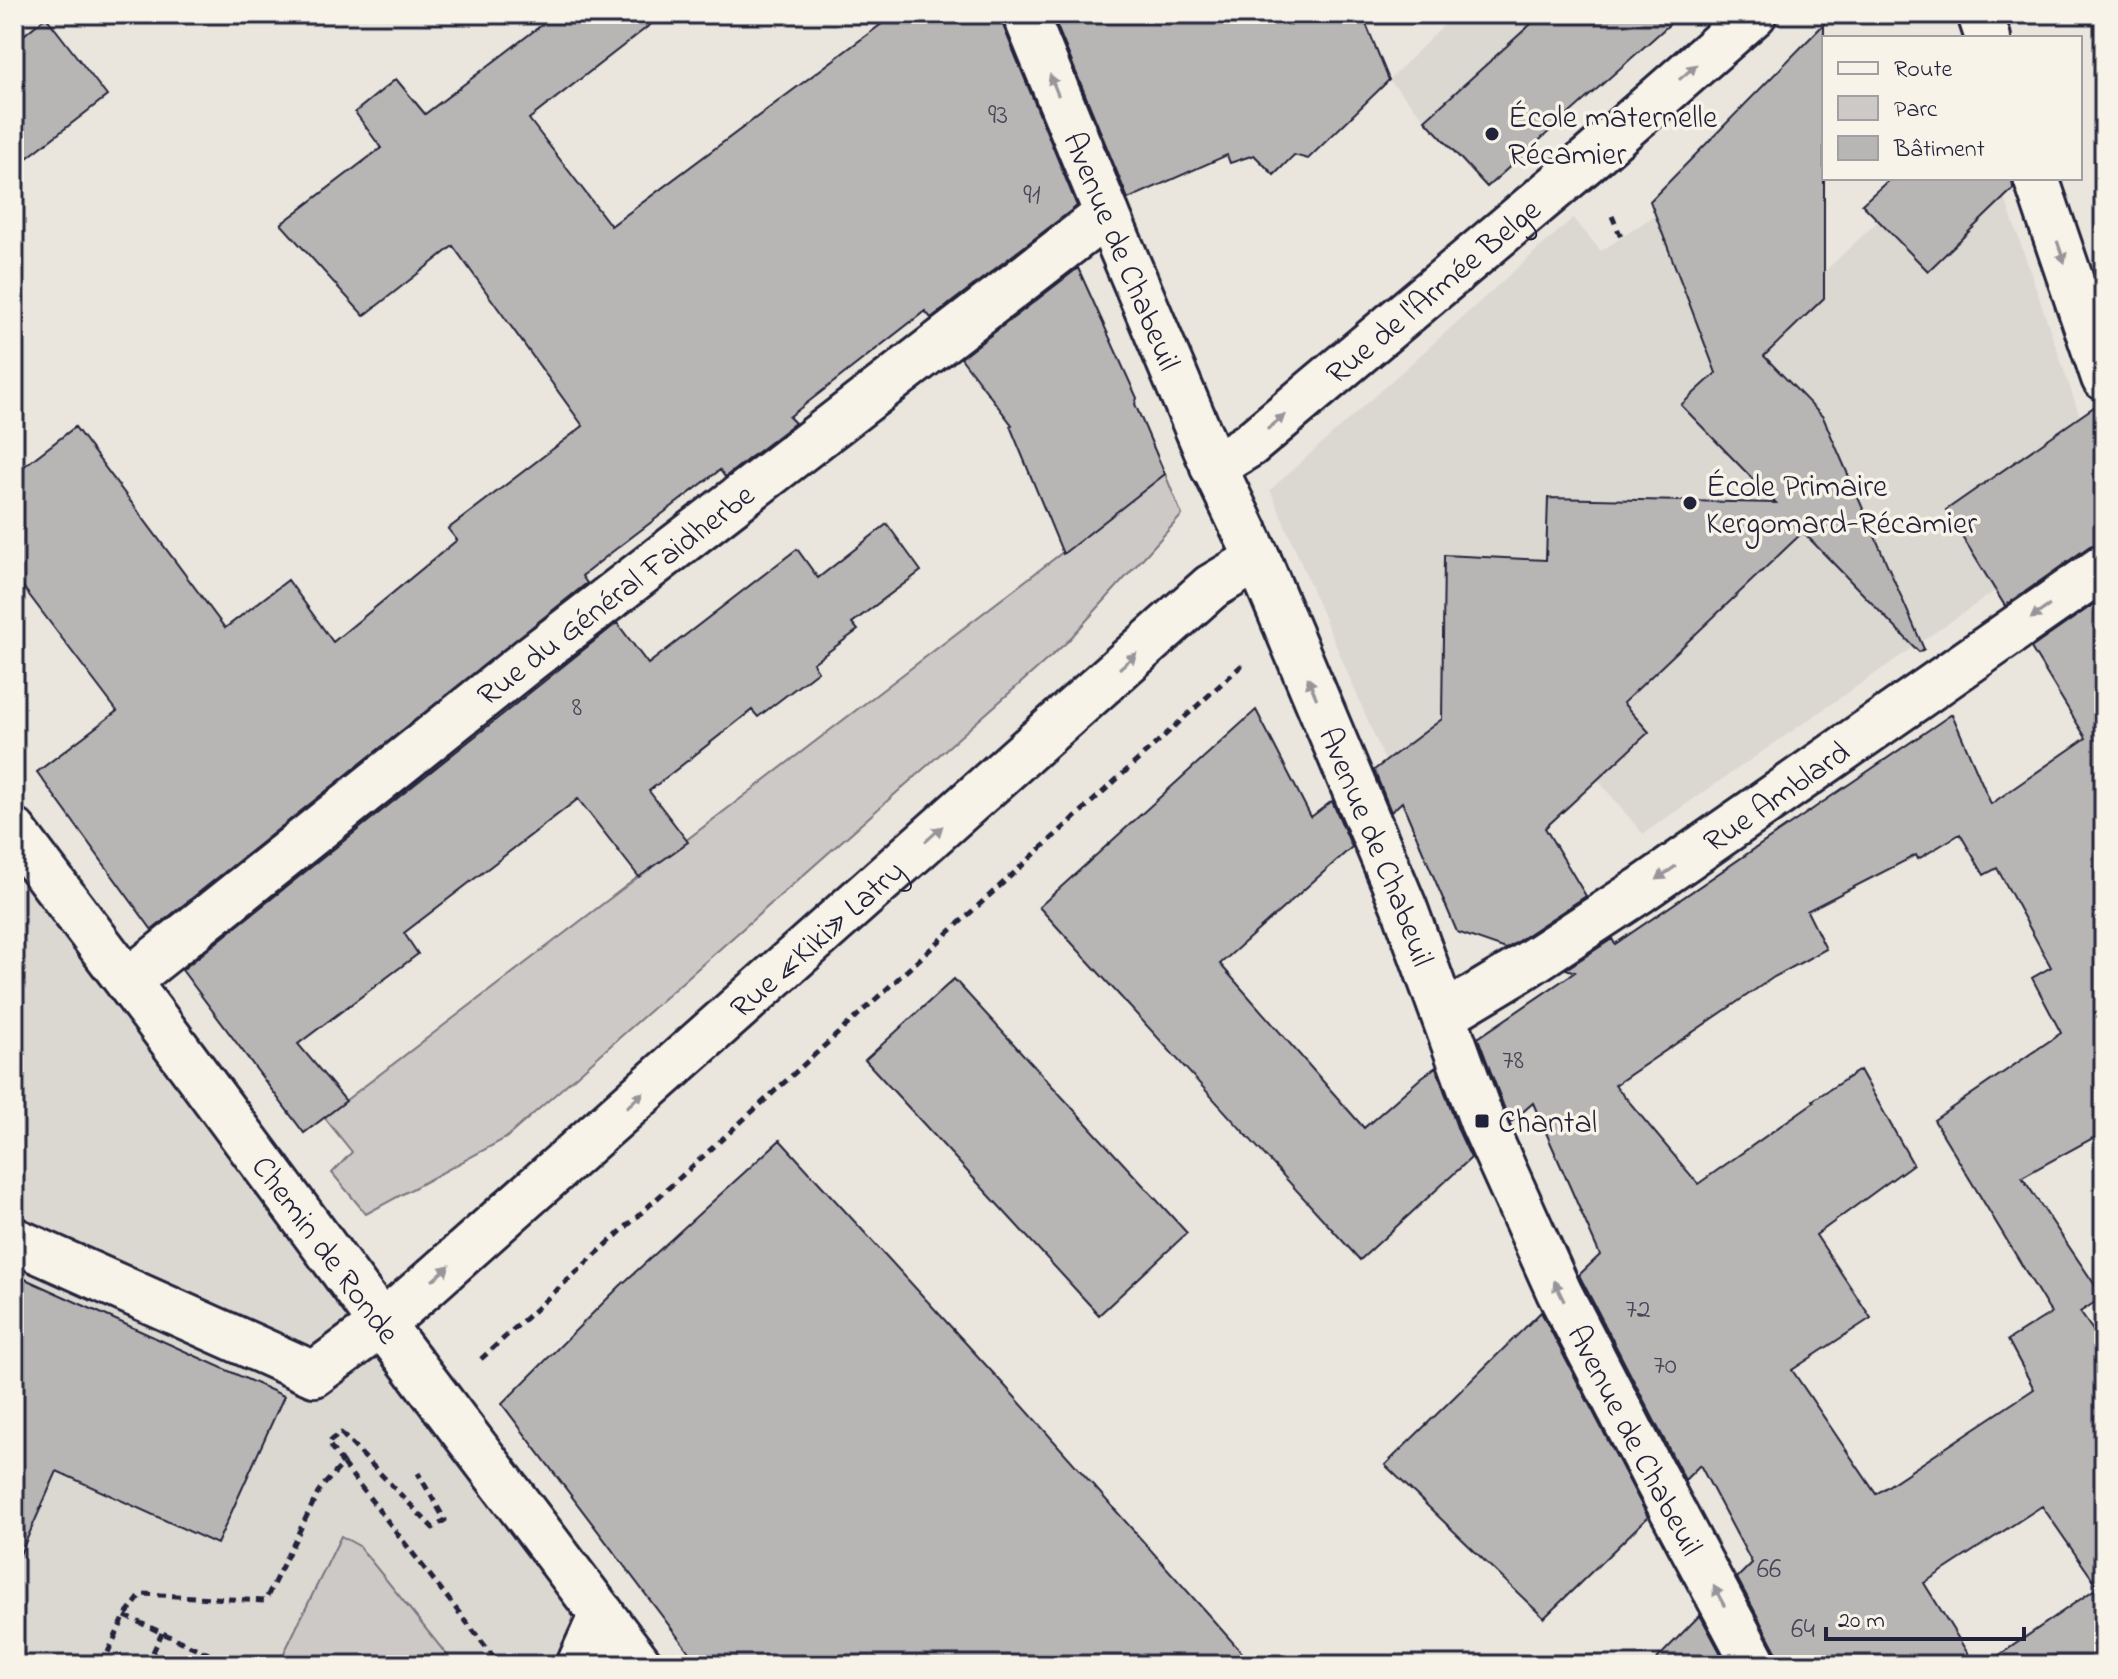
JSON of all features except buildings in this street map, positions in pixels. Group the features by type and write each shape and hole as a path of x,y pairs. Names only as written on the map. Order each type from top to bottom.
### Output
{"street":[{"name":"Avenue de Chabeuil","path":"1025,14 1213,467 1264,574 1405,909 1482,1121 1559,1292 1755,1665"},
{"name":"Rue de l'Armée Belge","path":"1213,467 1249,445 1589,159 1754,14"},
{"path":"1980,14 1987,36"},
{"path":"2037,180 2104,378"},
{"name":"Rue du Général Faidherbe","path":"128,981 530,659 1107,214"},
{"name":"Rue Amblard","path":"1444,1015 1641,890 2104,567"},
{"name":"Rue «Kiki» Latry","path":"14,1240 314,1374 382,1324 1211,587 1264,574"},
{"name":"Chemin de Ronde","path":"14,831 640,1665"},
{"path":"579,1665 602,1614"}],"path":[{"path":"439,1397 1250,658"},
{"path":"416,1469 445,1520 433,1528 341,1433 328,1443 493,1656 490,1665"},
{"path":"102,1665 125,1616 142,1594 265,1601 320,1489 343,1464"},
{"path":"125,1616 233,1665"},
{"path":"147,1665 162,1633"}],"shaded area":[{"name":"École maternelle Récamier","path":"1455,14 1681,14 1487,187 1389,80"},
{"name":"École Primaire Kergomard-Récamier","path":"1922,180 1999,180 2104,486 2104,516 1643,834 1597,779 1488,685 1385,761 1270,490 1573,218 1601,251 1655,215 1716,373"},
{"path":"14,862 617,1665 14,1665"}],"green space":[{"path":"1165,474 1182,515 1067,642 506,1138 366,1214 332,1173 352,1152 324,1117"},
{"path":"341,1536 359,1546 455,1665 308,1665 283,1655"}],"place":[{"name":"École maternelle Récamier","path":"1492,134"},
{"name":"École Primaire Kergomard-Récamier","path":"1690,503"},
{"name":"Chantal","path":"1482,1121"}]}
